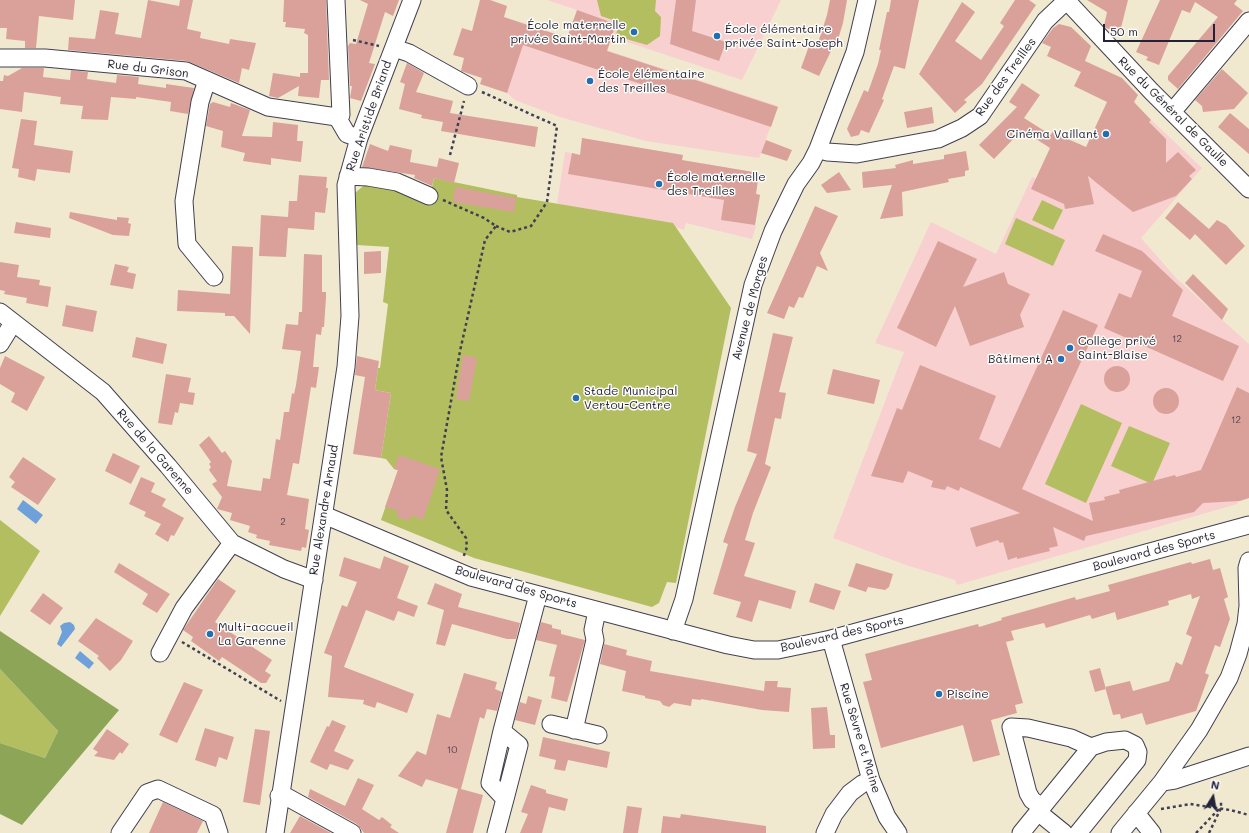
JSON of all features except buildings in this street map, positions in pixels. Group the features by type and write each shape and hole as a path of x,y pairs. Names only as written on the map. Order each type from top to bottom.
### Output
{"street":[{"path":"336,0 339,116 347,134 359,138"},
{"name":"Rue Aristide Briand","path":"347,181 359,138 389,48 412,0"},
{"name":"Avenue de Morges","path":"673,631 684,599 753,285 773,231 796,184 811,163 818,149 855,52 867,0"},
{"name":"Rue des Treilles","path":"818,149 827,152 857,154 938,139 962,128 980,116 1045,22 1066,1"},
{"name":"Rue du Général de Gaulle","path":"1066,1 1172,112 1249,189"},
{"path":"1172,112 1249,21"},
{"name":"Rue Aristide Briand","path":"389,48 410,53 468,86"},
{"name":"Rue du Grison","path":"0,58 46,58 186,71 268,107 339,116 366,117"},
{"path":"207,80 200,102 184,201 187,244 214,277"},
{"path":"347,181 397,182 429,196"},
{"name":"Rue Alexandre Arnaud","path":"275,833 279,796 324,515 347,352 350,316 347,181"},
{"path":"0,344 6,317"},
{"name":"Rue de la Garenne","path":"6,317 102,392 168,466 232,543 284,569 314,580"},
{"name":"Boulevard des Sports","path":"324,515 472,577 673,631 754,650 778,650 831,639 1249,526"},
{"path":"160,653 184,608 232,543"},
{"path":"1120,833 1162,782 1207,718 1229,678 1238,654 1246,624 1248,606 1247,568 1249,561"},
{"path":"496,833 505,799 490,784 502,731 538,595"},
{"path":"574,730 595,640 593,630 597,611"},
{"name":"Rue Sèvre et Maine","path":"831,639 871,780 887,817 898,833"},
{"path":"551,724 598,735"},
{"path":"1064,833 1040,810 1028,793 1011,727 1028,728 1071,738 1091,747"},
{"path":"1021,833 1091,747 1106,742 1125,740 1135,745 1138,752 1137,760 1078,833"},
{"path":"1162,782 1175,780 1249,756"},
{"path":"825,833 834,814 850,793 862,784 871,780"},
{"path":"120,833 147,793 158,789 213,815 219,833"},
{"path":"279,796 287,797 352,833"},
{"path":"1136,813 1152,833"}],"path":[{"path":"351,39 389,48"},
{"path":"429,196 439,198 484,218 496,226 510,232 531,226 547,202 557,126 468,86 450,154"},
{"path":"459,572 466,547 466,538 446,510 447,490 441,457 460,352 485,240 496,226"},
{"path":"170,634 277,699 285,702"},
{"path":"1209,833 1220,808 1221,800"},
{"path":"1157,809 1190,804 1220,808 1249,815"},
{"path":"1196,833 1220,808"}],"shaded area":[{"name":"École élémentaire des Treilles","path":"481,0 490,0 507,6 502,22 521,28 523,23 778,106 759,158 646,141 560,117 515,100 507,93 480,84 482,78 461,71"},
{"name":"École élémentaire privée Saint-Joseph","path":"547,0 781,0 742,80 612,37 577,10"},
{"name":"Collège privé Saint-Blaise","path":"1146,115 1202,168 1141,238 1177,279 1249,344 1249,478 1237,504 957,585 955,580 906,565 833,538 904,352 875,343 931,222 996,254 1032,177 1071,195 1081,174 1097,182 1141,119"},
{"name":"École maternelle des Treilles","path":"582,138 683,155 680,171 700,163 759,173 756,193 760,195 756,226 752,239 686,223 684,230 676,227 672,223 557,204 565,152 581,155"}],"green space":[{"path":"597,0 656,0 655,11 661,17 660,36 647,45 616,36 618,25 616,21 601,16"},
{"path":"434,178 517,195 517,197 673,223 731,308 676,583 667,582 659,603 652,607 474,558 381,520 398,470 394,469 386,459 381,458 391,393 375,390 378,368 380,368 388,304 383,302 389,247 357,245 355,193 369,181 431,192"},
{"path":"1042,200 1063,210 1053,230 1032,220"},
{"path":"1016,218 1065,240 1053,266 1005,244"},
{"path":"1081,404 1122,423 1086,503 1045,484"},
{"path":"1129,426 1170,443 1152,484 1111,466"},
{"path":"0,520 40,551 0,616"},
{"path":"0,631 119,710 22,825 0,814 0,743 45,758 58,731 0,669"},
{"path":"0,669 58,731 45,758 0,743"}],"water":[{"path":"23,500 43,515 36,524 17,509"},
{"path":"70,622 74,625 75,629 61,647 57,644 62,632 60,626 64,623"},
{"path":"80,651 94,663 89,669 75,658"}],"place":[{"name":"École maternelle privée Saint-Martin","path":"634,32"},
{"name":"École élémentaire privée Saint-Joseph","path":"717,36"},
{"name":"École élémentaire des Treilles","path":"590,81"},
{"name":"Cinéma Vaillant","path":"1106,134"},
{"name":"École maternelle des Treilles","path":"659,184"},
{"name":"Collège privé Saint-Blaise","path":"1070,348"},
{"name":"Bâtiment A","path":"1061,359"},
{"name":"Stade Municipal Vertou-Centre","path":"576,398"},
{"name":"Multi-accueil La Garenne","path":"210,634"},
{"name":"Piscine","path":"939,694"}]}
